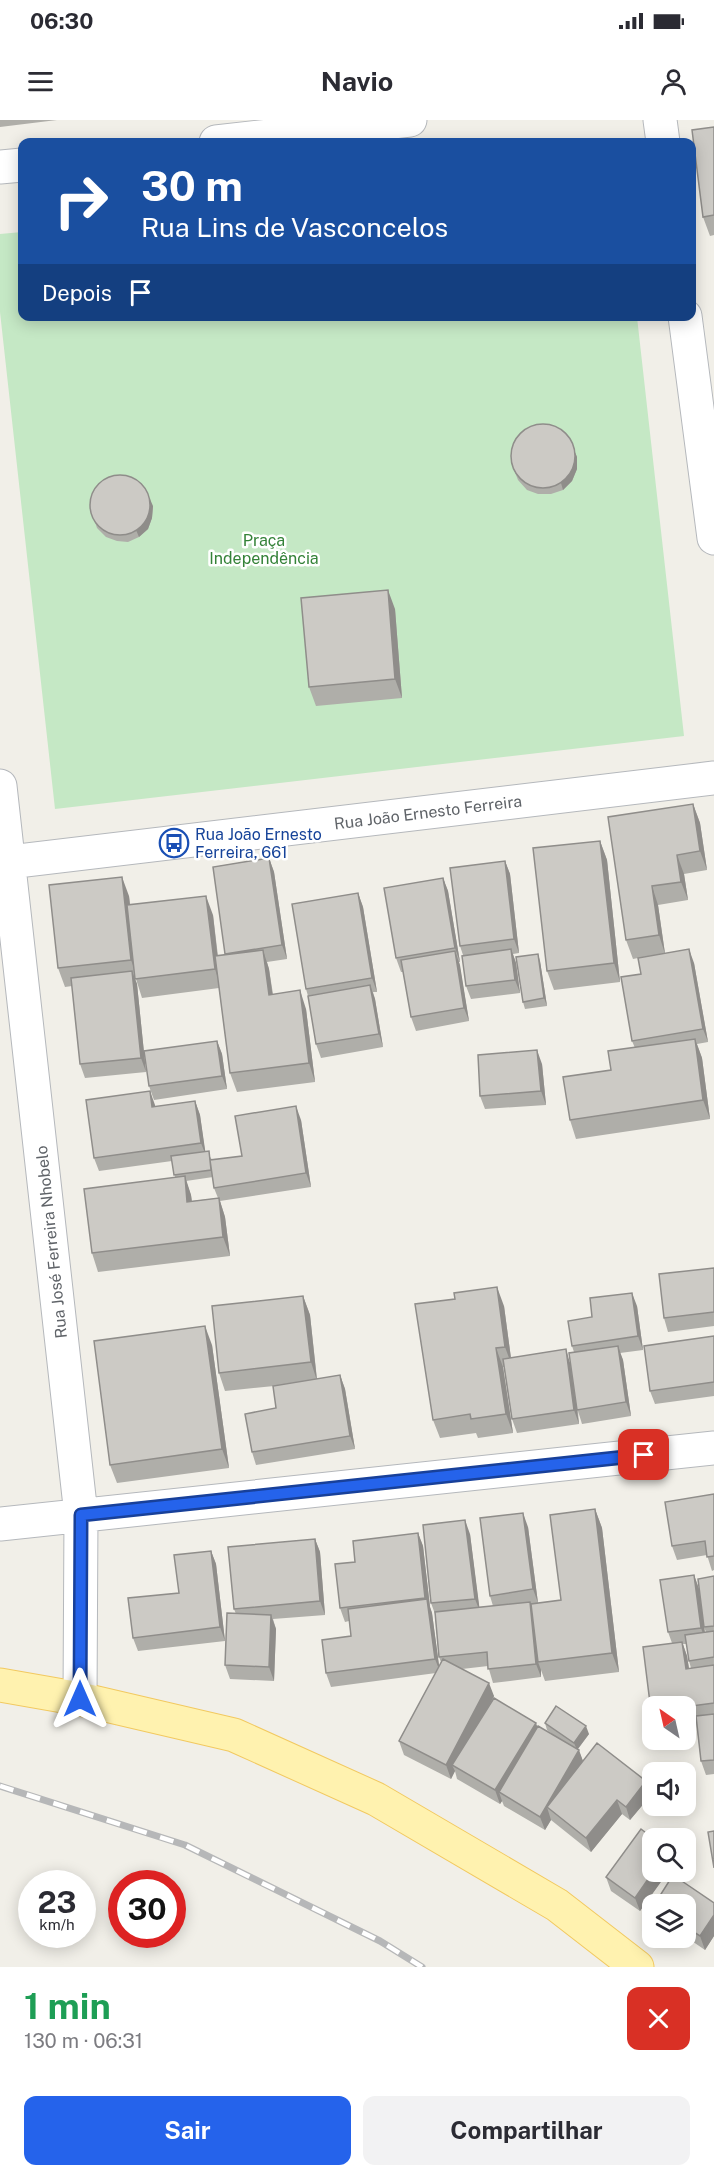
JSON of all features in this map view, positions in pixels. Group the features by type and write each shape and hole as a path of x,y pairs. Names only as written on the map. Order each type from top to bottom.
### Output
{"main road":[{"path":"0,1685 80,1699 234,1735 376,1799 557,1905 638,1967"}],"street":[{"path":"251,138 410,120"},
{"path":"660,120 662,138"},
{"path":"0,167 18,165"},
{"path":"686,321 714,538"},
{"name":"Rua João Ernesto Ferreira","path":"5,863 714,778"},
{"name":"Rua José Ferreira Nhobelo","path":"0,786 5,863 81,1515 80,1699"},
{"path":"0,1524 714,1448"}],"green space":[{"name":"Praça Independência","path":"18,232 18,321 637,321 684,736 55,809 0,312 0,234"}],"building":[{"path":"714,127 714,215 703,217 696,162 696,138 693,138 692,130"},
{"path":"543,424 561,429 566,433 570,438 575,456 570,474 566,479 561,483 543,488 525,483 520,479 516,474 511,456 516,438 520,433 525,429"},
{"path":"120,475 137,480 145,488 150,505 145,522 137,530 120,535 103,530 95,522 90,505 95,488 103,480"},
{"path":"388,590 395,679 309,687 301,598"},
{"path":"693,804 700,851 677,855 681,882 652,886 659,935 626,940 608,817"},
{"path":"600,841 614,963 547,971 533,848"},
{"path":"269,858 282,945 225,954 213,867"},
{"path":"505,861 514,939 460,946 450,868"},
{"path":"122,877 131,960 58,968 49,885"},
{"path":"443,878 455,948 396,958 384,888"},
{"path":"358,893 372,978 306,989 292,904"},
{"path":"206,896 215,969 135,979 127,905"},
{"path":"511,949 515,980 466,986 462,956"},
{"path":"689,949 703,1029 632,1041 621,977 641,974 638,958"},
{"path":"263,950 269,995 300,990 309,1063 230,1073 215,956"},
{"path":"455,951 464,1008 411,1017 401,960"},
{"path":"538,954 544,998 523,1002 516,957"},
{"path":"132,971 141,1058 80,1064 71,978"},
{"path":"370,985 379,1034 316,1044 308,996"},
{"path":"695,1039 703,1100 570,1120 563,1077 611,1070 608,1051"},
{"path":"217,1041 222,1076 149,1086 144,1051"},
{"path":"537,1050 541,1091 480,1096 478,1055"},
{"path":"150,1091 152,1107 195,1101 201,1143 94,1158 86,1100"},
{"path":"296,1106 306,1173 214,1188 210,1160 242,1156 235,1116"},
{"path":"209,1151 211,1170 174,1175 171,1156"},
{"path":"185,1176 187,1202 219,1198 223,1237 92,1253 84,1189"},
{"path":"714,1268 714,1312 664,1318 659,1274"},
{"path":"497,1287 505,1347 496,1348 506,1414 471,1419 470,1414 433,1420 415,1304 455,1299 454,1293"},
{"path":"632,1293 638,1336 572,1346 568,1321 592,1317 590,1298"},
{"path":"303,1296 311,1362 219,1373 212,1306"},
{"path":"205,1326 222,1449 110,1465 94,1341"},
{"path":"714,1336 714,1382 650,1391 644,1346"},
{"path":"618,1346 626,1402 577,1410 569,1353"},
{"path":"566,1349 574,1410 512,1419 503,1359"},
{"path":"340,1375 350,1436 252,1452 245,1414 276,1408 273,1386"},
{"path":"714,1494 714,1556 707,1557 705,1541 672,1546 665,1502"},
{"path":"595,1509 612,1653 538,1662 531,1604 561,1600 550,1515"},
{"path":"523,1513 533,1589 490,1596 480,1518"},
{"path":"465,1520 475,1599 431,1603 423,1525"},
{"path":"418,1533 425,1598 340,1608 335,1564 355,1562 353,1541"},
{"path":"315,1539 320,1601 234,1609 228,1547"},
{"path":"211,1551 220,1627 133,1638 128,1598 179,1593 174,1555"},
{"path":"694,1575 701,1628 668,1632 660,1580"},
{"path":"714,1576 714,1626 704,1627 698,1579"},
{"path":"427,1599 435,1659 326,1673 322,1640 351,1636 348,1609"},
{"path":"530,1602 536,1664 488,1669 487,1652 439,1657 435,1612"},
{"path":"227,1613 271,1615 269,1667 225,1665"},
{"path":"714,1631 714,1657 689,1661 685,1635"},
{"path":"682,1642 686,1669 714,1665 714,1703 696,1705 696,1696 649,1696 643,1647"},
{"path":"443,1659 489,1683 446,1765 399,1741"},
{"path":"494,1698 536,1723 495,1790 452,1765"},
{"path":"556,1706 586,1726 574,1743 545,1723"},
{"path":"714,1714 714,1760 701,1761 696,1716"},
{"path":"538,1726 579,1750 540,1817 499,1792"},
{"path":"597,1743 642,1778 642,1786 626,1807 617,1800 586,1838 547,1807"},
{"path":"641,1829 642,1882 646,1882 635,1898 606,1877"},
{"path":"714,1831 714,1868 708,1832"},
{"path":"669,1882 683,1882 714,1903 714,1915 700,1936 696,1933 696,1894 661,1894"}],"railway":[{"path":"0,1786 185,1845 380,1941 422,1967"}],"place":[{"name":"Rua João Ernesto Ferreira, 661","path":"174,843"}],"route":[{"path":"80,1699 81,1515 644,1455"}]}
